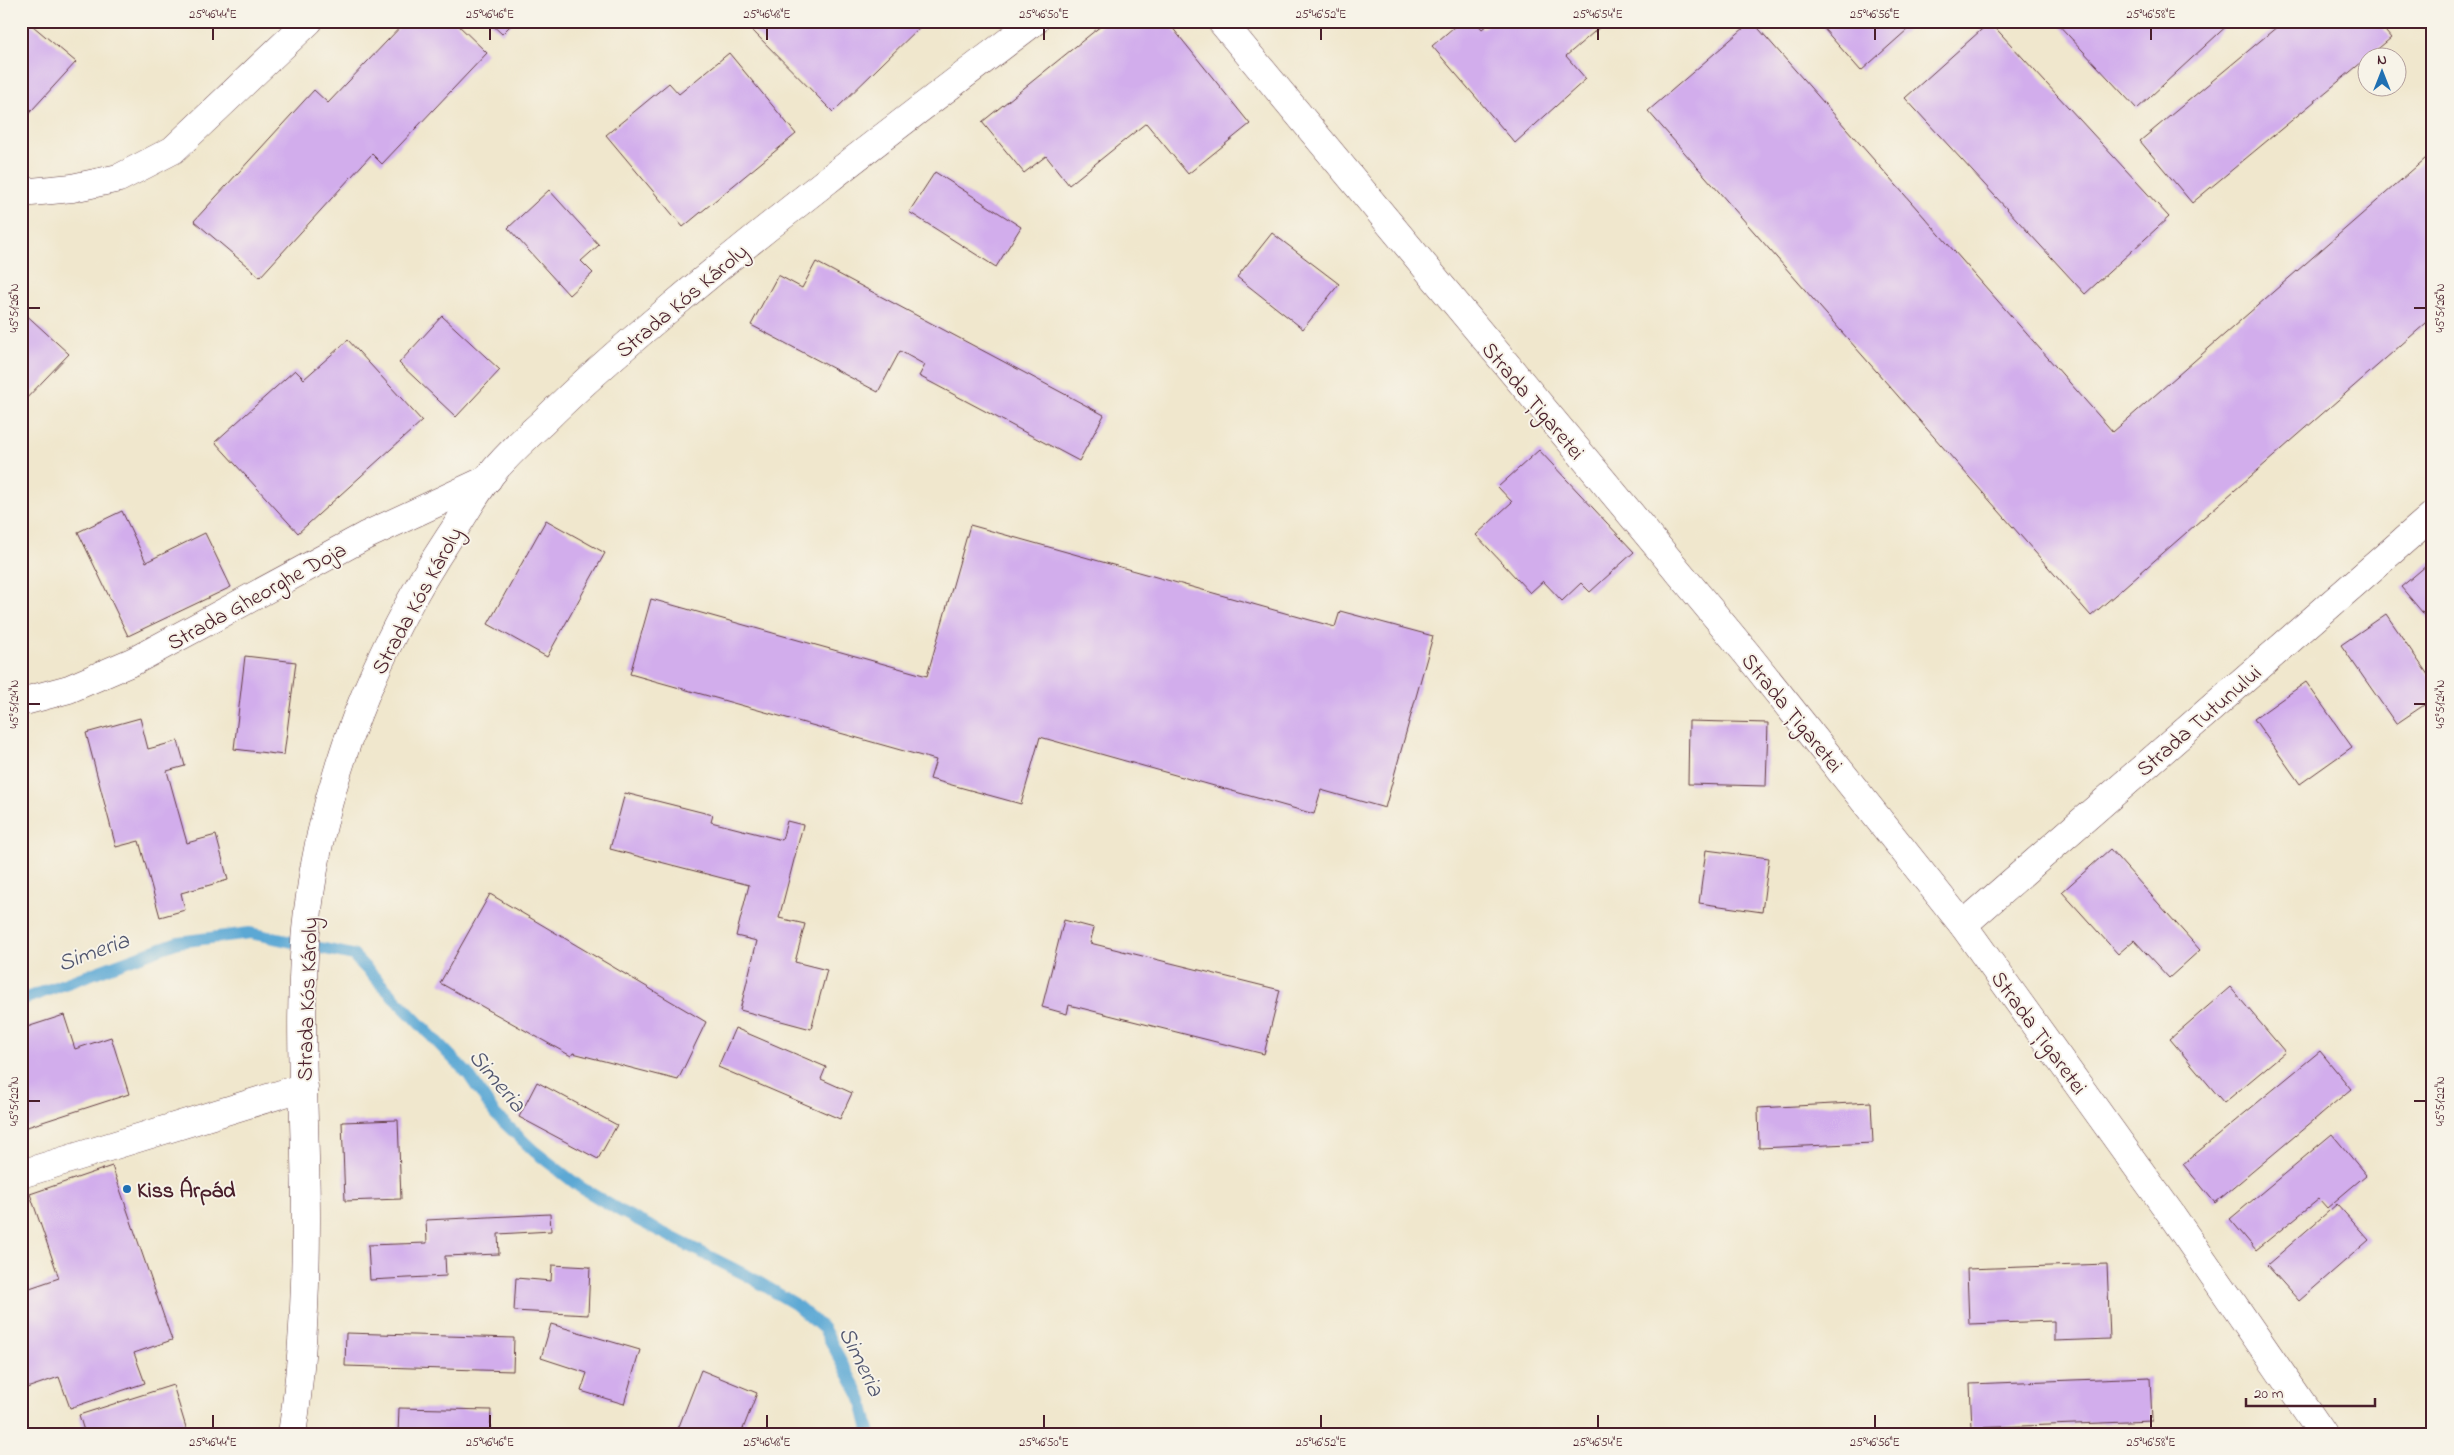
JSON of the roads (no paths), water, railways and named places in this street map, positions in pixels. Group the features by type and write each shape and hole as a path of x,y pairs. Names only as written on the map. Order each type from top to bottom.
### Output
{"main road":[{"path":"21,193 72,188 119,178 173,150 309,21"},
{"name":"Strada Kós Károly","path":"292,1434 305,1308 306,1220 302,999 308,910 321,835 340,766 360,705 385,649 429,568 488,479 576,388 680,299 1035,21"},
{"name":"Strada Țigaretei","path":"1221,21 1747,654 1963,925 2171,1214 2323,1434"},
{"name":"Strada Gheorghe Doja","path":"21,702 69,688 134,661 365,536 488,479"},
{"name":"Strada Tutunului","path":"1963,925 2433,515"},
{"path":"21,1174 304,1087"}],"waterway":[{"name":"Simeria","path":"21,1000 178,942 250,933 353,955 468,1074 495,1114 534,1151 580,1187 622,1212 748,1276 795,1304 824,1329 861,1398 870,1434"}],"place":[{"name":"Kiss Árpád","path":"127,1189"}]}
